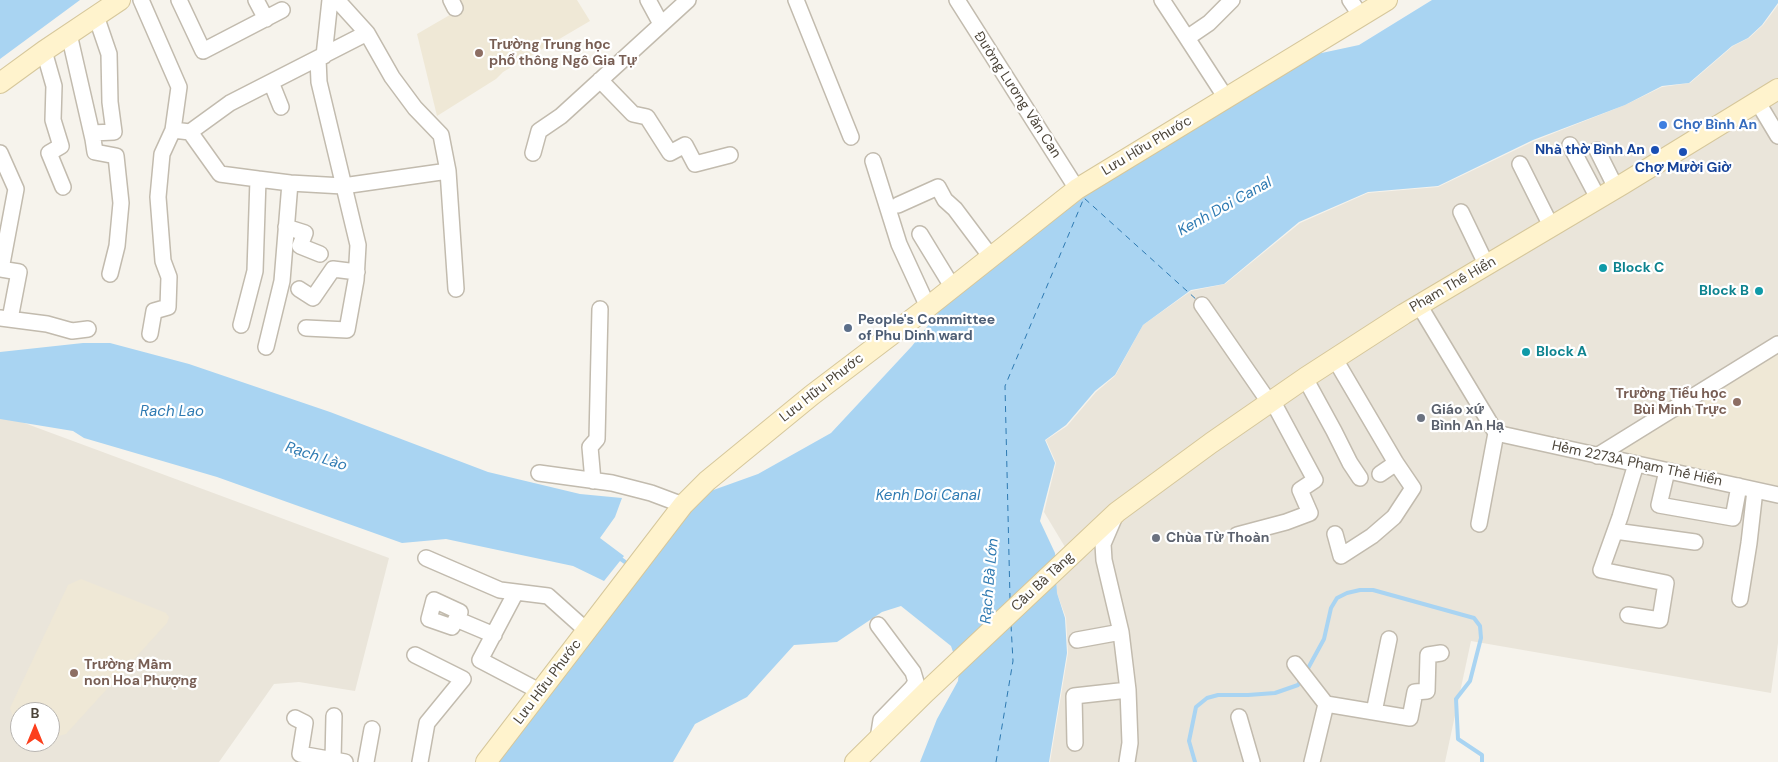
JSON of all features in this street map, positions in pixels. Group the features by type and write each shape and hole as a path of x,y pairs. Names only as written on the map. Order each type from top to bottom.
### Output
{"street":[{"path":"0,83 120,0"},
{"path":"141,0 179,87 173,130 162,154 158,197 163,261 169,277 168,307 154,311 150,334"},
{"path":"180,0 203,51 282,10"},
{"path":"256,0 266,18"},
{"path":"306,328 347,330 357,272 358,245 319,82 330,0"},
{"path":"337,0 367,34 392,77 409,101 441,135 448,170 456,289"},
{"path":"648,0 661,24"},
{"path":"533,153 538,132 561,116 688,0"},
{"path":"796,0 851,136"},
{"name":"Đường Lương Văn Can","path":"957,0 1078,189"},
{"path":"1162,0 1226,98"},
{"path":"1187,38 1210,23 1232,0"},
{"name":"Lưu Hữu Phước","path":"486,762 683,505 706,481 768,430 1078,189 1226,98 1355,8 1380,2"},
{"path":"92,133 114,132 110,102 109,54 96,16"},
{"path":"69,34 95,152 116,156 121,203 117,246 110,274"},
{"path":"173,130 190,132 230,103 367,34"},
{"path":"44,51 54,86 53,120 61,146 49,153 63,187"},
{"path":"600,80 633,114 648,117 670,153 685,145 695,164 730,155"},
{"path":"271,82 281,106"},
{"name":"Phạm Thế Hiển","path":"1117,512 1271,401 1334,359 1419,305 1487,266 1778,89"},
{"path":"1757,101 1778,136"},
{"path":"190,132 220,174 290,183 343,186 448,170"},
{"path":"1570,145 1598,198"},
{"path":"1596,150 1616,188"},
{"path":"0,153 16,189 3,236 0,269 18,272 5,319 47,324 72,331 88,329"},
{"path":"873,160 899,244 928,307"},
{"path":"1520,164 1552,226"},
{"path":"241,325 255,272 258,179"},
{"path":"266,347 282,281 290,183"},
{"path":"898,205 938,187 945,200 955,209 991,257"},
{"path":"1461,212 1487,266"},
{"path":"286,227 305,233 300,246 320,254"},
{"path":"920,234 953,288"},
{"path":"298,288 312,298 333,269 357,272"},
{"path":"1202,305 1271,401 1315,480 1300,490 1310,513 1286,522 1237,535"},
{"path":"1419,305 1496,434 1479,524"},
{"path":"593,481 590,447 597,439 600,309"},
{"path":"1597,456 1778,344"},
{"path":"1334,359 1413,488 1394,517 1372,536 1341,556 1335,534"},
{"path":"1305,378 1350,463 1360,478"},
{"name":"Hẻm 2273A Phạm Thế Hiển","path":"1496,434 1778,495"},
{"path":"1380,474 1396,463"},
{"path":"1628,615 1660,620 1666,583 1601,570 1636,464"},
{"path":"1667,471 1659,504 1733,518 1739,486"},
{"path":"539,473 612,483 651,493 683,505"},
{"path":"1740,599 1755,490"},
{"path":"1117,512 1104,544 1104,560 1121,632 1128,690 1130,743 1127,762"},
{"name":"Cầu Bà Tàng","path":"878,739 1117,512"},
{"path":"1615,531 1695,542"},
{"path":"426,558 500,590 548,596 586,630"},
{"path":"516,592 480,660 541,692"},
{"path":"456,619 494,635"},
{"path":"855,762 878,739 880,720 916,682 913,672 878,625"},
{"path":"1078,640 1121,632"},
{"path":"1374,712 1389,639"},
{"path":"1295,664 1326,704 1410,718 1414,692 1427,690 1428,655 1441,653"},
{"path":"416,655 463,679 427,722 420,762"},
{"path":"1076,743 1074,696 1128,690"},
{"path":"1312,762 1326,704"},
{"path":"295,718 305,723 300,754 339,761 334,716"},
{"path":"1239,717 1252,762"},
{"path":"366,762 372,729"}],"shaded area":[{"name":"Trường Trung học phổ thông Ngô Gia Tự","path":"456,0 577,0 590,21 503,72 496,79 437,116 417,34 460,9"},
{"path":"1778,5 1778,83 1152,476 1101,513 1065,547 1044,512 1056,463 1046,440 1067,426 1096,392 1115,376 1143,325 1191,291 1225,284 1300,223 1368,193 1438,187 1534,141 1625,105 1662,87 1690,83 1733,46 1749,38 1763,25"},
{"path":"1778,98 1778,643 1771,693 1471,641 1445,762 1050,762 1068,653 1066,618 1057,593 1057,582 1089,540 1286,402 1430,309"},
{"name":"Trường Tiểu học Bùi Minh Trực","path":"1778,352 1778,488 1616,452"},
{"path":"0,414 389,558 355,691 299,682 274,684 219,762 0,762"},
{"name":"Trường Mầm non Hoa Phượng","path":"81,579 166,613 169,617 167,623 66,734 60,736 60,702 13,702 68,585"}],"water":[{"path":"0,0 80,0 0,59"},
{"name":"Kenh Doi Canal","path":"1432,0 1778,0 1778,3 1762,25 1748,38 1732,46 1689,83 1662,86 1625,105 1533,140 1438,186 1368,192 1299,222 1224,284 1191,290 1143,325 1115,375 1095,391 1066,425 1045,440 1055,463 1040,521 1055,553 1057,593 1065,618 1067,653 1049,762 920,762 937,719 958,681 959,669 951,646 901,606 882,612 837,642 794,645 747,697 695,724 673,762 496,762 589,636 664,547 705,493 758,474 831,433 912,346 944,305 1013,250 1115,174 1303,57 1359,45"},
{"name":"Rach Lao","path":"83,343 110,343 189,364 330,412 488,472 580,494 622,498 615,517 600,538 624,556 604,581 573,566 446,539 402,543 217,477 84,438 73,431 0,419 0,352"}],"waterway":[{"name":"Rạch Lào","path":"618,557 625,562"},
{"path":"1306,672 1324,639 1331,608 1337,598 1347,593 1373,590 1474,618 1480,626 1481,638 1470,681 1456,699 1458,739 1482,755 1482,762"},
{"path":"1195,762 1189,741 1196,707 1207,698 1218,695 1275,693 1298,685 1301,680"}],"ferry route":[{"path":"1010,599 1005,386 1084,198 1198,301"},
{"path":"996,762 1013,661 1011,625"}],"place":[{"name":"Trường Trung học phổ thông Ngô Gia Tự","path":"479,53"},
{"name":"Chợ Bình An","path":"1663,125"},
{"name":"Nhà thờ Bình An","path":"1655,150"},
{"name":"Chợ Mười Giờ","path":"1683,152"},
{"name":"Block C","path":"1603,268"},
{"name":"Block B","path":"1759,291"},
{"name":"People's Committee of Phu Dinh ward","path":"848,328"},
{"name":"Block A","path":"1526,352"},
{"name":"Trường Tiểu học Bùi Minh Trực","path":"1737,402"},
{"name":"Giáo xứ Bình An Hạ","path":"1421,418"},
{"name":"Chùa Từ Thoàn","path":"1156,538"},
{"name":"Trường Mầm non Hoa Phượng","path":"74,673"}],"water label":[{"name":"Rạch Bà Lớn","path":"990,581"}]}
